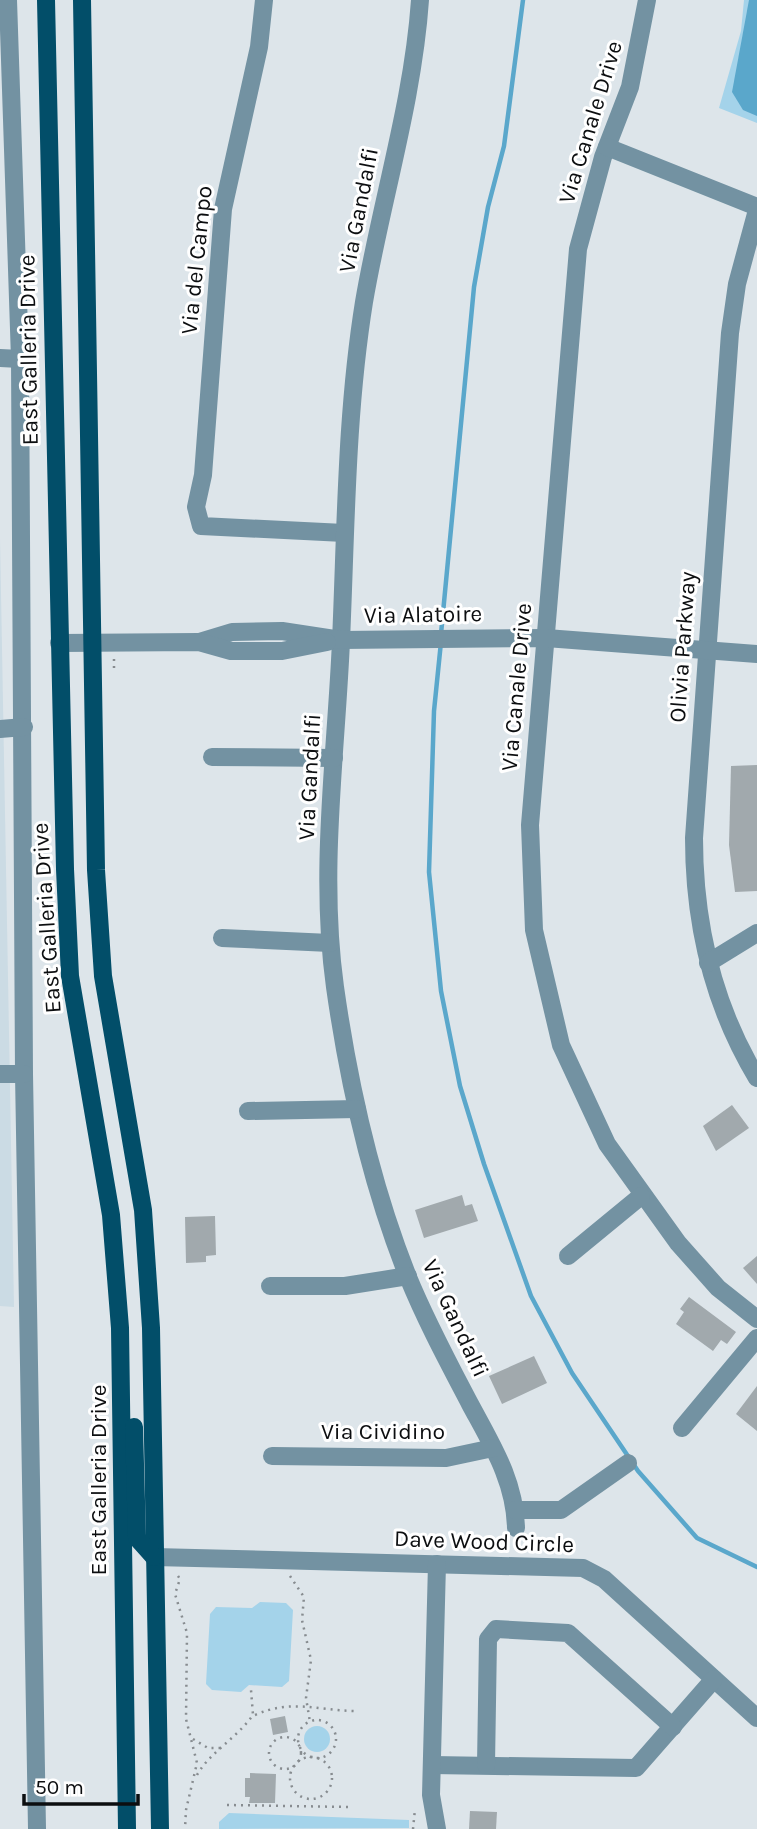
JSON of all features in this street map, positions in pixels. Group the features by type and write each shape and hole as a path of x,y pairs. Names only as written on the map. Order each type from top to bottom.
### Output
{"main road":[{"name":"East Galleria Drive","path":"46,0 59,643 70,976 111,1215 122,1368 127,1829"},
{"path":"82,0 90,643 96,870 103,976 143,1210 151,1328 160,1829"},
{"path":"122,1368 133,1389 137,1538 154,1557"}],"street":[{"path":"8,0 20,359 24,1074 37,1829"},
{"name":"Via del Campo","path":"264,0 259,47 223,209 203,475 196,508 201,526 344,533"},
{"name":"Via Gandalfi","path":"420,0 404,106 364,304 345,485 341,640 329,844 330,943 358,1109 382,1209 427,1321 505,1469 516,1510 516,1528"},
{"name":"Via Canale Drive","path":"647,0 630,88 607,147 578,250 564,382 530,825 534,930 561,1045 607,1144 642,1196 718,1288 757,1319"},
{"path":"607,147 757,208"},
{"name":"Olivia Parkway","path":"757,208 737,285 730,332 705,650 694,860 699,917 708,963 731,1027 757,1078"},
{"path":"0,358 20,359"},
{"name":"Via Alatoire","path":"59,643 199,642 231,651 282,651 341,640 546,638 757,654"},
{"path":"0,729 24,727"},
{"path":"212,757 334,758"},
{"path":"708,963 757,933"},
{"path":"222,938 330,943"},
{"path":"0,1074 24,1074"},
{"path":"248,1111 358,1109"},
{"path":"568,1256 642,1196"},
{"path":"270,1286 345,1286 408,1276"},
{"path":"682,1429 757,1338"},
{"name":"Via Cividino","path":"272,1456 446,1458 493,1448"},
{"path":"516,1510 561,1510 628,1463"},
{"name":"Dave Wood Circle","path":"154,1557 583,1568 604,1579 757,1718"},
{"path":"437,1564 431,1795 437,1829"},
{"path":"486,1765 488,1639 496,1629 569,1633 673,1727"},
{"path":"432,1765 636,1768 713,1679"}],"path":[{"path":"288,1574 304,1597 302,1620 311,1660 307,1706 310,1722"},
{"path":"178,1577 180,1579 174,1594 187,1633 186,1719 197,1756 185,1829"},
{"path":"251,1690 253,1715"},
{"path":"195,1779 209,1759 234,1740 253,1715 282,1705 354,1711"},
{"path":"310,1722 299,1732 298,1745 305,1755 317,1758 328,1766 331,1785 322,1796 309,1799 293,1787 293,1768 298,1760 317,1758 329,1755 337,1739 327,1723 310,1722"},
{"path":"286,1736 296,1740 302,1755 293,1768 276,1767 270,1759 269,1748 276,1739 286,1736"},
{"path":"191,1738 208,1748 222,1748"},
{"path":"309,1799 309,1806"},
{"path":"228,1805 350,1807"},
{"path":"413,1829 415,1809"}],"shaded area":[{"path":"744,0 757,0 757,123 719,108 741,31"},
{"path":"749,0 757,0 757,116 743,110 732,92"},
{"path":"0,538 14,1307 0,1306"},
{"path":"260,1602 286,1603 293,1610 289,1681 282,1687 249,1685 241,1692 212,1690 206,1684 210,1614 216,1607 252,1608"},
{"path":"317,1726 326,1730 330,1739 326,1748 317,1752 308,1748 304,1739 308,1730"},
{"path":"229,1813 409,1820 409,1828 219,1829 219,1822"}],"building":[{"path":"757,765 757,891 735,892 729,845 731,766"},
{"path":"732,1105 749,1128 716,1151 703,1126"},
{"path":"462,1195 465,1206 472,1204 478,1221 424,1238 415,1210"},
{"path":"215,1216 216,1255 206,1256 206,1262 186,1263 185,1217"},
{"path":"757,1256 757,1284 743,1268"},
{"path":"689,1297 736,1332 727,1344 721,1340 713,1351 676,1324 684,1312 680,1309"},
{"path":"534,1356 547,1383 502,1404 489,1376"},
{"path":"757,1386 757,1431 736,1414"},
{"path":"285,1716 288,1732 273,1735 270,1719"},
{"path":"250,1773 276,1774 275,1803 249,1803 250,1797 245,1797 245,1778 250,1778"},
{"path":"470,1811 497,1812 496,1829 469,1829"}],"waterway":[{"path":"441,634 474,287 488,207 504,146 523,0"},
{"path":"441,642 434,711 429,872 441,991 460,1086 484,1164 531,1296 572,1373 638,1471 697,1538 757,1567"}]}
